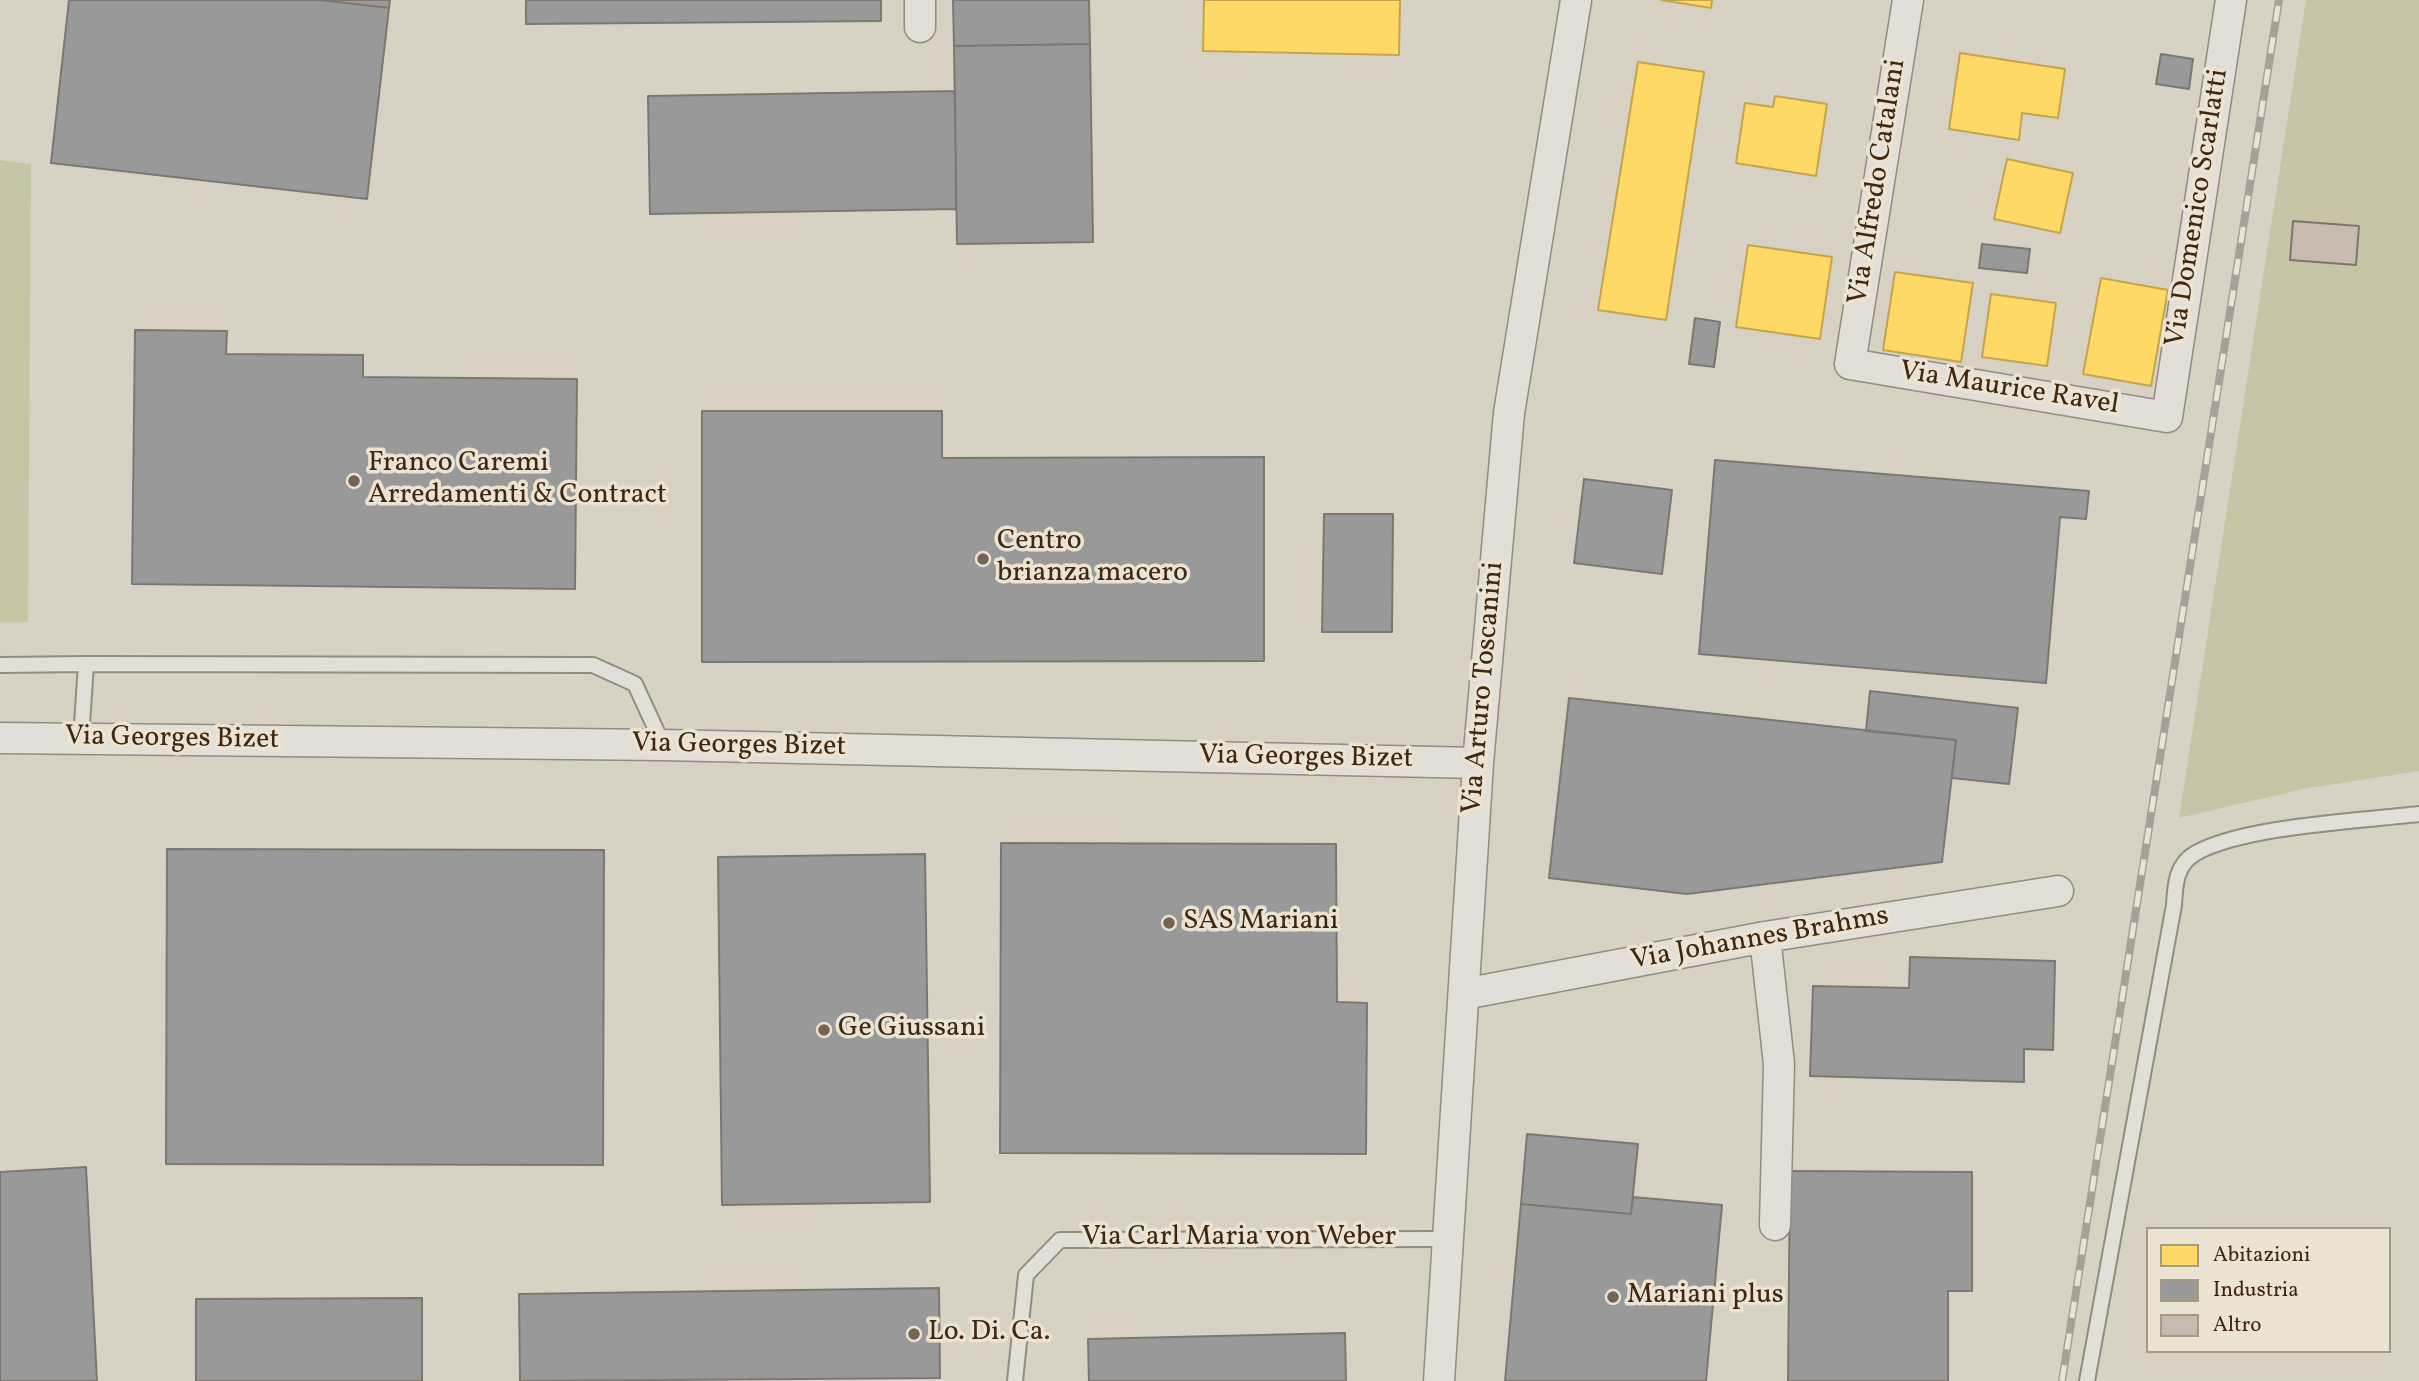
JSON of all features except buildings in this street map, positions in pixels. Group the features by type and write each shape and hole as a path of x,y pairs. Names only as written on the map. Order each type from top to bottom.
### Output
{"street":[{"name":"Via Arturo Toscanini","path":"1439,1381 1478,763 1508,413 1576,0"},
{"name":"Via Alfredo Catalani","path":"1850,364 1908,0"},
{"name":"Via Domenico Scarlatti","path":"2167,417 2231,0"},
{"name":"Via Maurice Ravel","path":"1850,364 2167,417"},
{"name":"Via Georges Bizet","path":"0,738 663,746 1478,763"},
{"name":"Via Johannes Brahms","path":"1464,994 1765,937 2058,891"},
{"path":"1765,937 1779,1064 1775,1225"}],"lane":[{"path":"81,739 86,664"},
{"path":"0,665 593,665 635,684 663,746"},
{"path":"2087,1381 2174,905 2176,875 2194,853 2247,835 2419,814"},
{"name":"Via Carl Maria von Weber","path":"1015,1381 1026,1275 1060,1240 1447,1239"}],"green space":[{"path":"2306,0 2419,0 2419,771 2303,789 2179,818"},
{"path":"0,160 31,164 28,622 0,622"}],"railway":[{"path":"2062,1381 2279,0"}],"place":[{"name":"Franco Caremi Arredamenti & Contract","path":"354,481"},
{"name":"Centro brianza macero","path":"983,559"},
{"name":"SAS Mariani","path":"1169,923"},
{"name":"Ge Giussani","path":"824,1030"},
{"name":"Mariani plus","path":"1613,1297"},
{"name":"Lo. Di. Ca.","path":"914,1334"}]}
